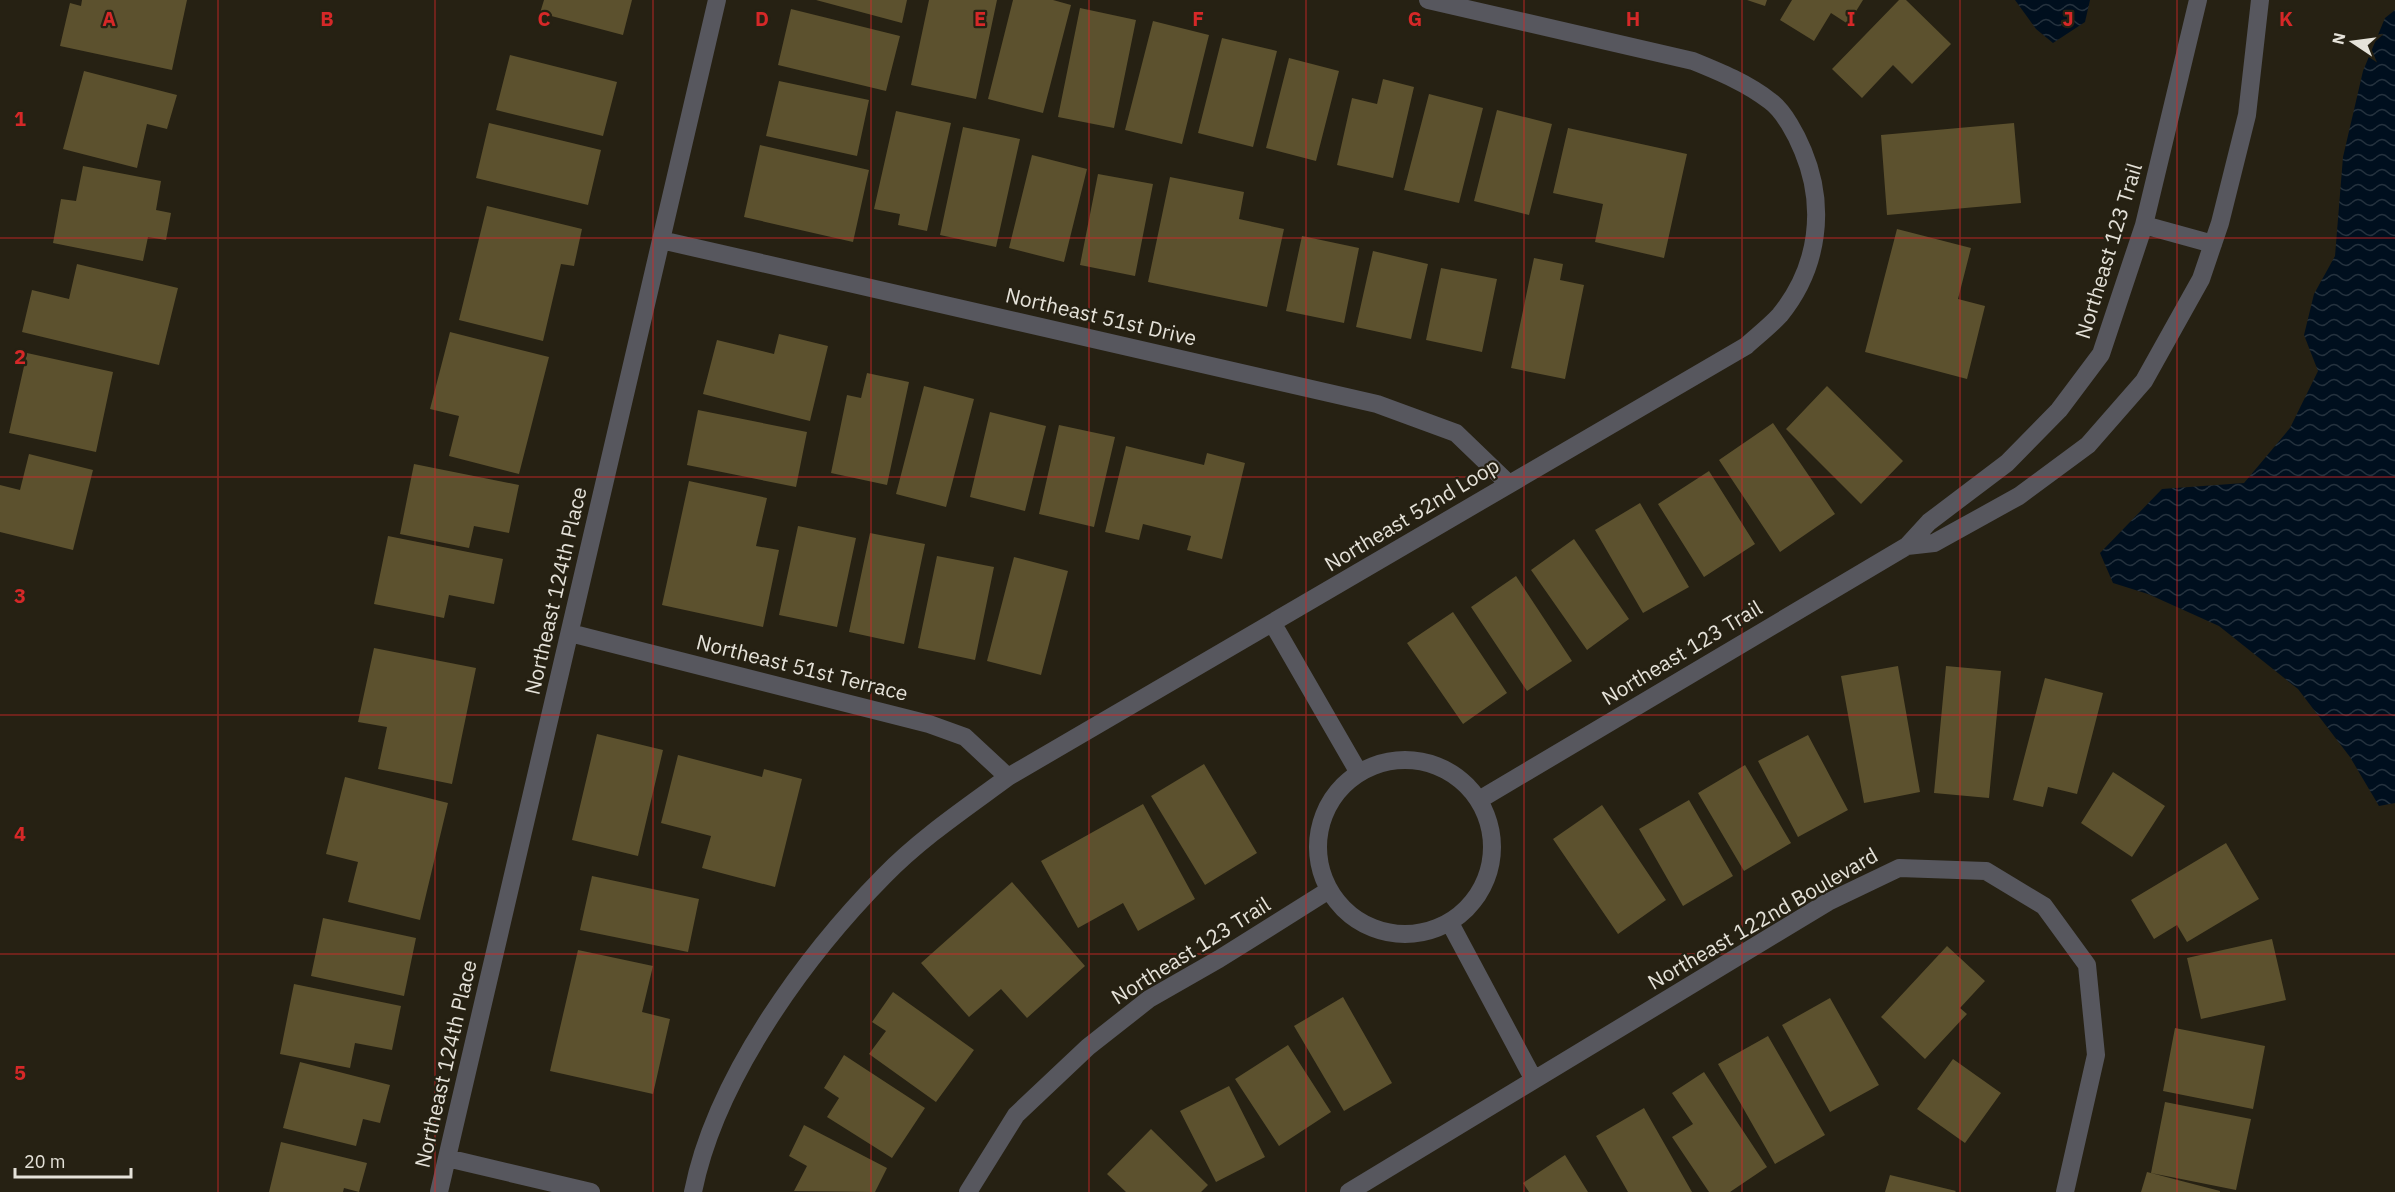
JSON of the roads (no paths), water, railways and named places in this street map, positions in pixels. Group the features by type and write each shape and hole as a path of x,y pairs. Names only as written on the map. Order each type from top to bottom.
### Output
{"street":[{"name":"Northeast 124th Place","path":"439,1192 717,0"},
{"name":"Northeast 52nd Loop","path":"693,1192 712,1125 742,1063 800,975 885,875 932,834 1008,777 1746,346 1780,315 1806,270 1818,220 1814,176 1799,141 1773,103 1734,78 1693,61 1428,0"},
{"name":"Northeast 123 Trail","path":"1479,800 1907,546 1929,522 2007,463 2059,410 2101,354 2144,225 2198,0"},
{"name":"Northeast 123 Trail","path":"1907,546 1934,543 2019,496 2088,445 2144,381 2201,279 2213,244 2247,115 2260,0"},
{"path":"2144,225 2213,244"},
{"name":"Northeast 51st Drive","path":"661,240 1377,404 1456,433 1509,484"},
{"path":"1273,624 1359,773"},
{"name":"Northeast 51st Terrace","path":"570,633 929,724 965,737 1008,777"},
{"path":"1384,762 1420,762 1438,766 1461,779 1479,800 1490,825 1493,854 1486,881 1472,905 1450,923 1424,934 1397,935 1369,928 1346,912 1329,890 1320,865 1321,830 1325,812 1339,790 1359,773 1384,762"},
{"name":"Northeast 122nd Boulevard","path":"1349,1192 1828,903 1899,868 1986,871 2044,906 2087,965 2096,1055 2065,1192"},
{"name":"Northeast 123 Trail","path":"968,1192 1016,1115 1088,1047 1149,999 1329,890"},
{"path":"1450,923 1534,1080"},
{"path":"447,1158 591,1192"}],"water":[{"path":"2015,0 2090,0 2085,22 2053,43 2036,29"},
{"path":"2395,10 2395,803 2379,806 2350,757 2298,689 2219,626 2148,594 2113,583 2100,553 2162,489 2244,483 2290,428 2318,371 2304,335 2314,294 2335,256 2343,157 2363,71 2385,18"}]}
